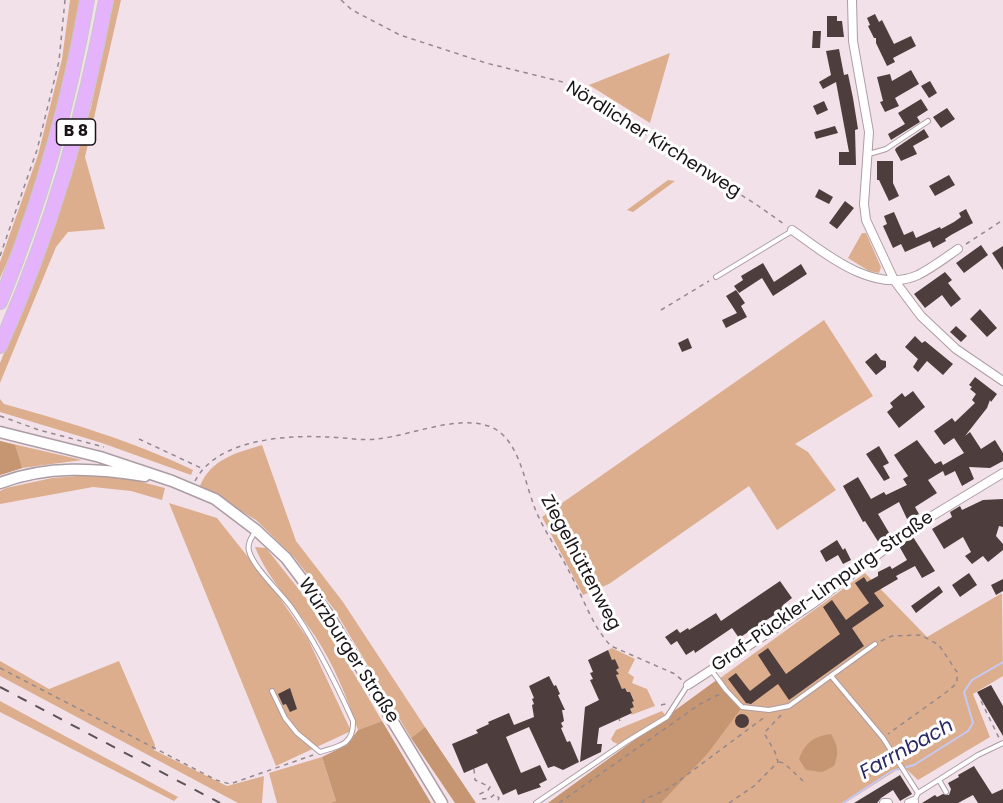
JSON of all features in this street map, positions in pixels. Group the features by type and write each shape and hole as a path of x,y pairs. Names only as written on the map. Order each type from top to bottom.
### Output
{"highway":[{"name":"B 8","path":"0,302 20,254 46,177 64,112 87,0"},
{"name":"B 8","path":"0,346 58,196 85,98 106,0"}],"street":[{"path":"852,0 853,41 869,132 864,204 866,220 894,280 921,316 943,337 1003,381"},
{"path":"792,230 826,255 868,277 894,280 917,275 958,249"},
{"name":"Würzburger Straße","path":"0,432 100,457 192,488 215,499 256,530 286,558 328,614 442,803"},
{"path":"0,483 34,472 58,470 117,472 172,481"},
{"name":"Graf-Pückler-Limpurg-Straße","path":"688,685 811,605 914,527 1003,473"}],"lane":[{"path":"868,155 886,149 928,121"},
{"path":"716,277 792,230"},
{"path":"256,530 249,542 248,550 253,561 290,606 315,644 353,721 354,730 345,743 320,752 297,733 285,718 272,691"},
{"path":"712,670 742,707 754,710 778,708 789,706 875,644"},
{"path":"832,676 882,738 900,765 909,779 914,800 939,780 978,755 1003,743"},
{"name":"Graf-Pückler-Limpurg-Straße","path":"536,803 667,717 688,685"},
{"path":"939,780 946,792"}],"path":[{"path":"0,256 37,150 59,61 65,0"},
{"name":"Nördlicher Kirchenweg","path":"341,0 352,10 400,35 486,63 563,82 758,205 792,230"},
{"path":"958,249 1003,220"},
{"path":"661,310 716,277"},
{"name":"Ziegelhüttenweg","path":"202,468 222,454 253,442 273,438 324,436 375,440 454,424 477,422 494,428 510,444 543,525 605,639 611,646 675,674 688,685"},
{"path":"139,439 202,468 192,488"},
{"path":"875,644 892,636 921,635 939,645 957,672 957,683 948,691 882,738"},
{"path":"0,668 216,780 230,784 320,752"},
{"path":"559,803 700,704 726,690"},
{"path":"981,701 1003,743"},
{"path":"778,762 764,733 789,706"},
{"path":"642,803 645,799 668,789 778,708"},
{"path":"778,762 784,763 803,781"},
{"path":"729,803 754,786 778,762"},
{"path":"474,769 475,780 490,786 488,790 480,794 483,799 495,794 499,798 497,803"}],"shaded area":[{"path":"70,0 80,0 57,107 27,211 0,278 0,262 38,155 62,59"},
{"path":"114,0 121,0 85,157 105,229 68,232 56,247 0,383 0,363 39,267 71,177 91,107"},
{"path":"670,53 650,123 589,85"},
{"path":"668,180 675,181 633,212 627,210"},
{"path":"862,233 866,233 881,267 879,273 869,271 848,258"},
{"path":"824,320 873,396 795,444 808,452 836,490 777,530 749,486 609,584 583,595 542,517"},
{"path":"0,399 4,404 123,441 193,470 191,475 102,443 0,412"},
{"path":"0,441 82,460 22,468 0,475"},
{"path":"0,441 15,445 22,468 0,475"},
{"path":"262,445 296,541 343,602 425,727 411,738 334,609 294,557 256,520 200,486 211,469 225,458"},
{"path":"90,475 134,480 165,488 162,500 131,491 93,487 0,504 0,491 6,488 52,478"},
{"path":"169,503 217,518 275,591 308,639 351,731 276,766"},
{"path":"255,547 266,548 320,616 382,721 358,730 340,682 322,647 267,571"},
{"path":"865,573 927,637 1002,593 1003,676 973,694 990,737 918,780 903,766 845,803 548,803"},
{"path":"612,648 635,659 628,673 634,677 632,683 647,689 655,706 631,715 630,709 634,707 632,702 634,700 630,692 627,692 625,688 622,689 616,675 618,674 616,670 619,668 615,659 612,660 608,650"},
{"path":"0,661 49,689 119,661 155,745 154,750 227,786 264,776 262,803 238,803 0,676"},
{"path":"718,679 742,707 708,753 661,803 548,803"},
{"path":"0,701 178,797 174,801 0,712"},
{"path":"662,711 665,715 618,744 611,739 616,730"},
{"path":"382,721 431,803 330,803 336,801 322,757 347,745 358,730"},
{"path":"425,727 476,803 455,803 411,738"},
{"path":"831,734 837,750 834,766 822,772 806,770 799,759 804,749 820,736"},
{"path":"322,757 336,801 277,803 269,773"}],"building":[{"path":"875,14 879,22 882,20 894,44 911,36 916,46 893,58 895,62 887,66 876,43 876,38 868,26 870,25 867,18"},
{"path":"827,16 837,16 837,21 842,21 844,37 827,37"},
{"path":"813,31 821,31 820,48 812,48"},
{"path":"839,49 844,75 848,74 858,129 855,130 856,165 839,165 839,152 849,152 836,82 823,89 819,82 831,75 826,51"},
{"path":"911,70 919,84 895,98 899,106 885,112 880,102 883,101 877,77 890,74 892,81"},
{"path":"930,81 937,93 929,98 921,86"},
{"path":"921,99 928,110 917,117 920,122 891,140 888,134 905,124 898,113"},
{"path":"824,101 828,110 817,115 813,106"},
{"path":"947,108 955,119 941,128 933,117"},
{"path":"835,126 838,133 816,139 814,132"},
{"path":"924,129 929,137 913,146 917,154 901,161 896,148"},
{"path":"877,161 893,161 893,183 899,196 889,201 877,180"},
{"path":"949,175 955,185 935,196 929,186"},
{"path":"819,189 833,197 829,204 815,197"},
{"path":"845,201 854,208 837,229 829,223"},
{"path":"966,209 973,223 933,248 930,241 905,252 901,244 893,248 883,226 887,224 884,216 894,212 904,235 913,231 916,238 954,222 961,217 959,213"},
{"path":"981,245 988,255 964,273 956,263"},
{"path":"1003,246 1003,270 992,253"},
{"path":"763,263 774,282 801,264 807,274 773,296 762,278 739,293 734,286 743,280 741,276"},
{"path":"945,272 952,280 948,283 961,299 951,307 942,295 925,308 914,294"},
{"path":"736,290 745,303 741,306 747,317 726,328 722,320 737,313 726,296"},
{"path":"980,309 997,328 987,337 970,319"},
{"path":"956,326 967,336 961,342 950,332"},
{"path":"915,336 922,343 925,341 953,364 943,375 927,361 918,372 913,367 918,359 905,347"},
{"path":"688,338 692,348 682,352 678,343"},
{"path":"876,353 881,360 886,361 886,367 876,375 865,362"},
{"path":"975,377 997,394 991,402 990,400 987,408 965,436 970,432 981,449 995,440 1003,453 1003,461 990,468 969,467 974,479 962,486 955,471 945,476 943,471 928,480 937,493 915,507 919,514 907,519 899,502 878,514 891,536 879,543 865,521 863,522 843,486 858,477 871,499 884,492 886,495 907,485 903,479 908,476 894,455 917,440 935,464 941,461 943,465 964,453 954,438 944,445 934,431 952,418 955,422 975,403 972,400 976,394 969,385"},
{"path":"913,391 925,407 899,428 887,412 893,407 890,403 902,393 905,397"},
{"path":"879,446 889,463 883,466 890,478 884,481 866,454"},
{"path":"1003,499 1003,527 999,526 996,536 1003,544 1003,550 988,562 983,556 972,564 965,556 971,552 963,537 944,549 932,529 952,517 950,512 960,506 962,510 983,500"},
{"path":"913,537 935,571 922,578 915,566 896,576 898,579 874,593 884,606 852,628 864,646 789,700 778,684 751,704 746,703 728,679 736,673 750,691 771,675 758,655 768,648 786,674 840,634 823,607 832,600 846,620 869,603 855,583 864,577 867,582 878,576 878,572 890,566 892,569 907,560 899,546"},
{"path":"837,540 843,550 845,548 851,560 843,564 838,555 826,562 820,551"},
{"path":"969,573 977,585 960,597 952,585"},
{"path":"1003,579 1003,591 996,595 991,585"},
{"path":"780,581 792,598 783,605 785,608 739,638 732,628 695,653 694,650 686,655 677,641 671,645 665,637 677,629 680,633 688,628 689,630 716,613 721,621"},
{"path":"939,586 943,592 916,613 911,606"},
{"path":"608,650 612,660 615,659 619,668 616,670 619,674 616,675 622,689 625,688 627,692 630,692 634,707 630,709 632,713 599,728 597,744 602,744 601,752 580,762 585,707 599,700 590,680 593,679 590,673 593,672 588,660"},
{"path":"549,676 554,686 556,685 565,710 562,710 564,721 561,723 563,727 561,728 567,742 570,741 579,762 563,770 554,766 548,768 529,727 506,737 521,773 540,765 547,780 539,784 541,787 518,795 516,789 503,795 487,763 464,773 452,744 478,733 476,730 489,724 488,722 509,713 514,725 534,717 532,699 534,698 529,686"},
{"path":"991,685 1003,706 1003,736 977,692"},
{"path":"290,688 297,709 290,712 286,704 283,705 278,694"},
{"path":"739,714 745,714 749,721 745,728 739,728 735,724 735,718"},
{"path":"974,766 992,794 1003,789 1003,803 978,803 973,795 958,803 922,803 935,795 937,797 943,794 949,795 951,789 948,783"},
{"path":"900,775 912,794 900,801 893,790 877,803 854,803"}],"waterway":[{"name":"Farrnbach","path":"843,803 892,771 914,765 968,731 973,723 964,692 972,680 1003,662"}],"railway":[{"path":"0,687 220,803"}]}
